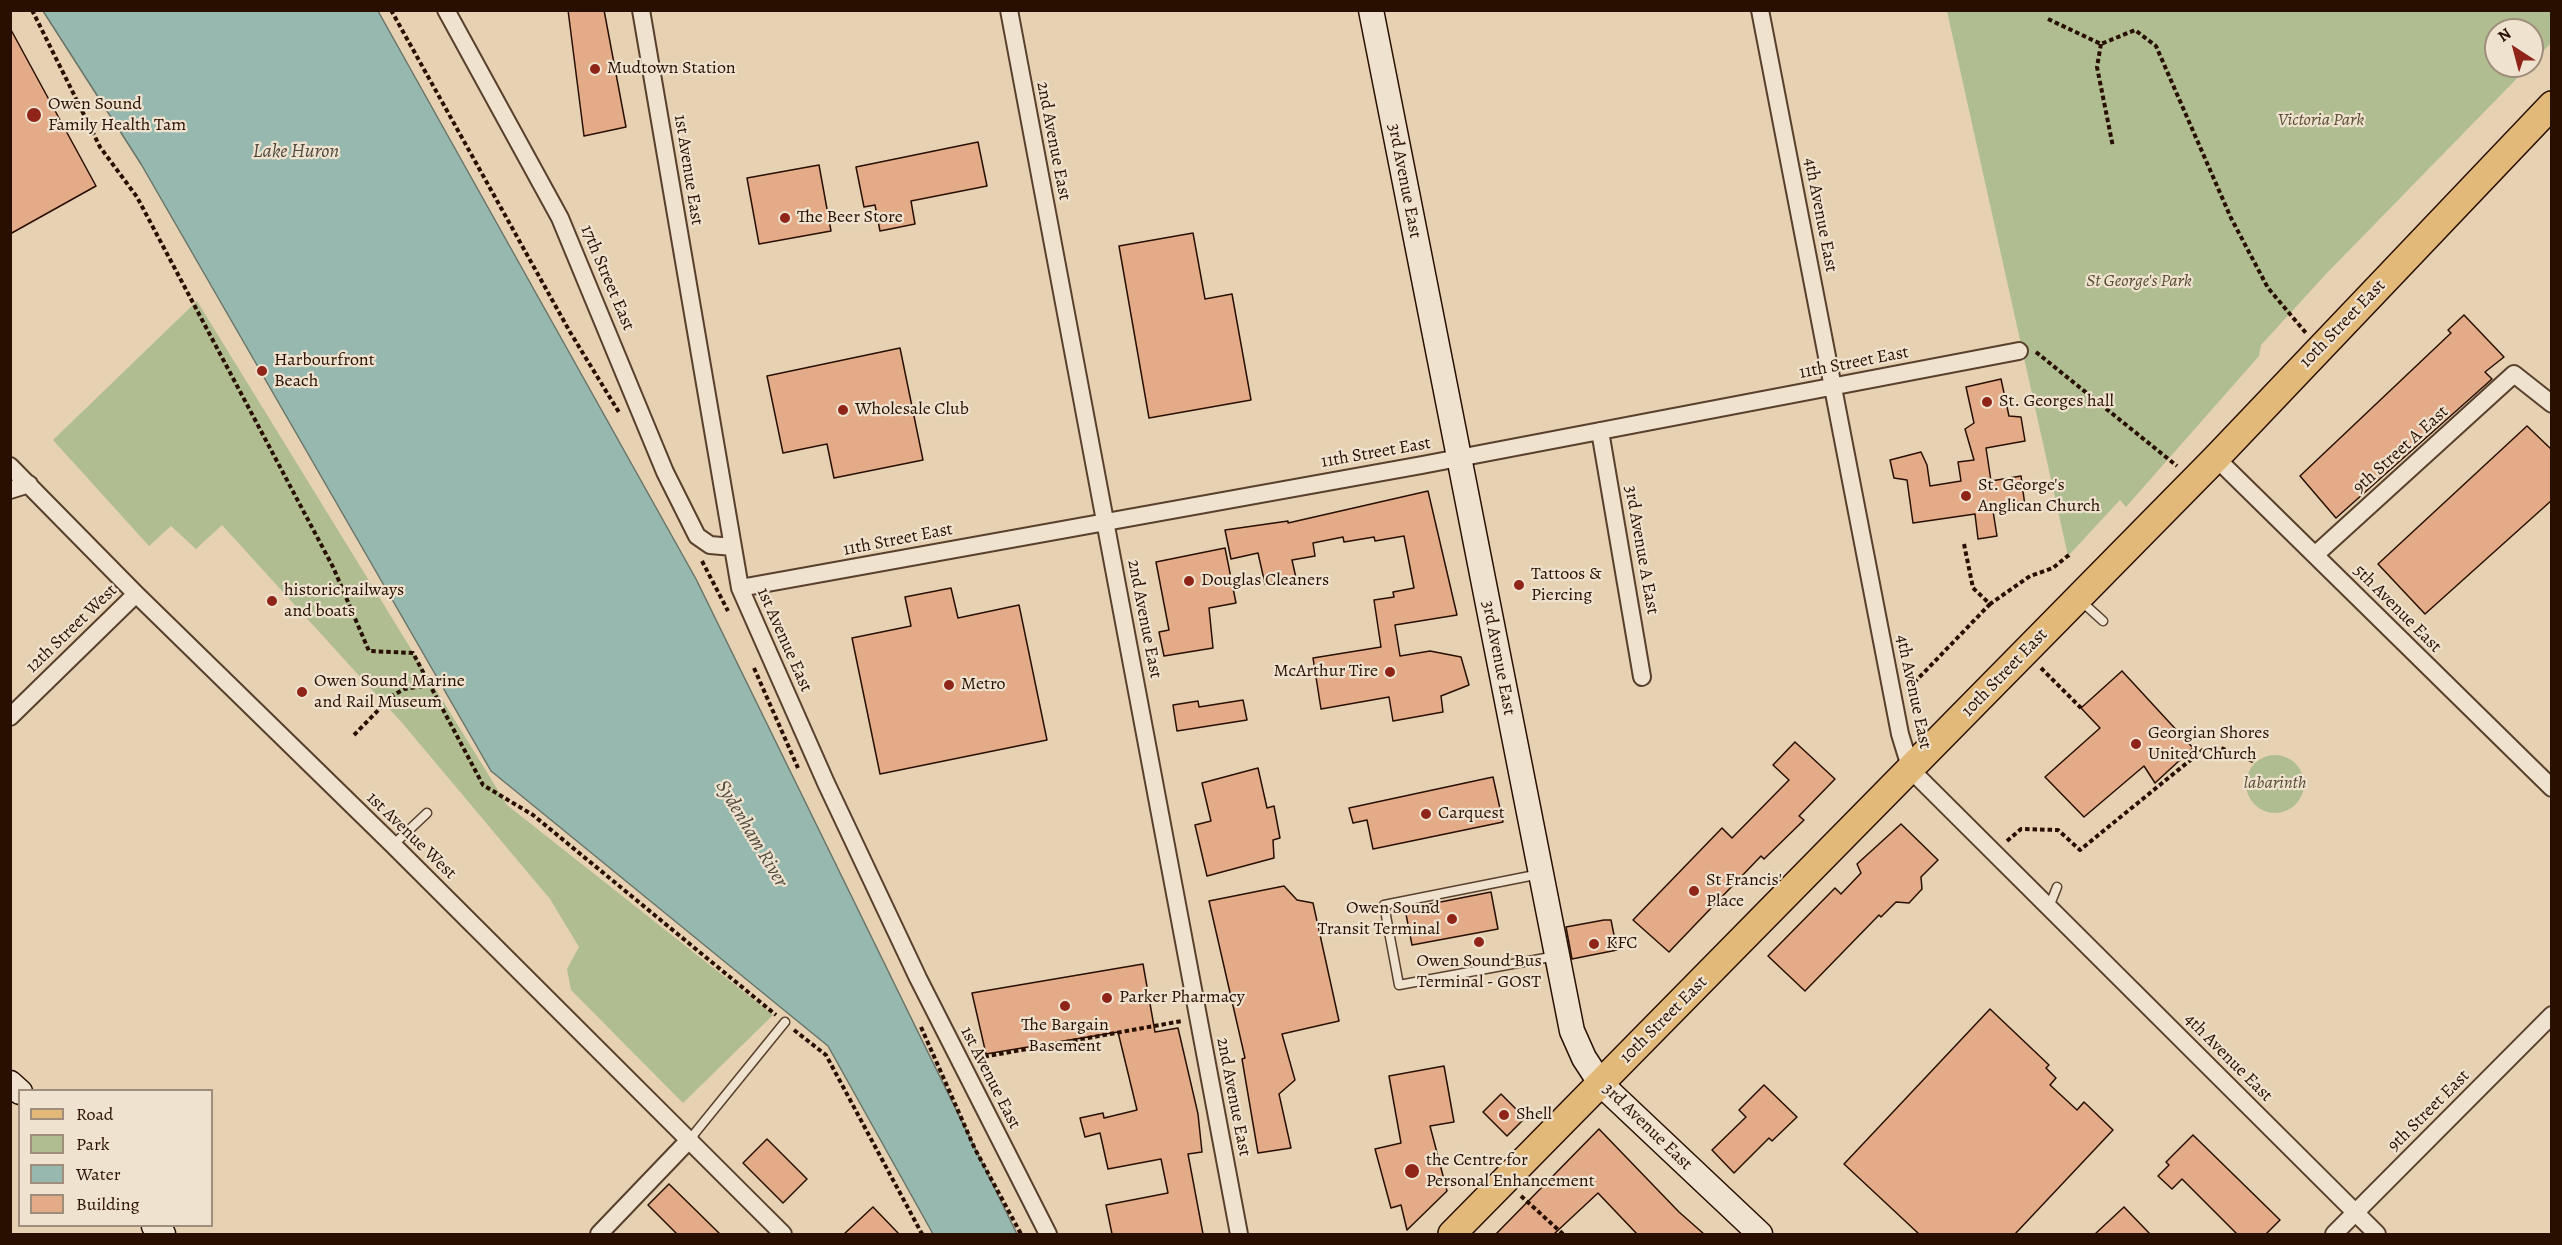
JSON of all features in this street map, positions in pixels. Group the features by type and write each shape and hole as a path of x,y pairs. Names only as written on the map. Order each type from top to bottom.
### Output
{"main road":[{"name":"3rd Avenue East","path":"1371,10 1572,1031 1584,1058 1601,1084 1760,1234"},
{"name":"10th Street East","path":"1452,1234 2216,458 2552,105"}],"street":[{"name":"17th Street East","path":"446,10 560,218 664,472 697,536 710,544 733,547"},
{"name":"1st Avenue East","path":"641,10 740,588 826,783 959,1061 985,1107 1048,1234"},
{"name":"2nd Avenue East","path":"1008,10 1239,1234"},
{"name":"4th Avenue East","path":"1760,10 1894,704 1911,770 2377,1234"},
{"name":"11th Street East","path":"740,588 1458,458 2019,351"},
{"name":"9th Street A East","path":"2315,555 2514,374 2552,404"},
{"name":"3rd Avenue A East","path":"1600,431 1642,677"},
{"name":"5th Avenue East","path":"2216,458 2552,788"},
{"name":"1st Avenue West","path":"10,466 136,594 393,845 783,1234"},
{"path":"10,490 28,484"},
{"name":"12th Street West","path":"10,717 136,594"},
{"name":"9th Street East","path":"2334,1234 2552,1016"},
{"path":"600,1234 690,1139"}],"lane":[{"path":"2078,598 2103,621"},
{"path":"393,845 427,813"},
{"path":"1540,874 1384,905 1399,985 1557,956"},
{"path":"2049,908 2057,887"},
{"path":"690,1139 785,1022"}],"path":[{"path":"32,10 100,147 137,196 328,556 369,651 412,653 483,785 533,815 826,1056 922,1234"},
{"path":"391,10 570,332 623,419"},
{"path":"2048,19 2101,44 2135,30 2156,46 2231,218 2268,288 2319,349"},
{"path":"2101,44 2097,68 2113,147"},
{"path":"2019,351 2034,351 2193,481"},
{"path":"1964,544 1973,588 1990,604"},
{"path":"1894,704 1990,604 2030,576 2053,568 2070,554 2068,556"},
{"path":"700,557 731,617 740,588"},
{"path":"2025,653 2081,708"},
{"path":"354,735 398,692 430,685"},
{"path":"1993,852 2021,828 2058,830 2080,850 2204,749 2221,748 2255,762"},
{"path":"959,1061 1199,1019"},
{"path":"1507,1179 1524,1199 1563,1234"}],"green space":[{"path":"1947,11 2551,11 2551,43 2544,50 2544,18 2484,18 2484,78 2517,78 2327,273 2261,345 2259,356 2126,507 2120,500 2068,556"},
{"path":"197,301 507,805 773,1015 683,1103 571,990 567,969 579,947 550,899 403,724 222,525 196,549 171,526 149,546 53,440"},
{"name":"labarinth","path":"2269,755 2281,755 2296,763 2304,778 2304,790 2296,805 2281,813 2269,813 2254,805 2246,790 2246,778 2254,763"}],"water":[{"name":"Lake Huron","path":"43,11 378,11 696,579 1017,1234 933,1234 828,1046 491,771 141,164"}],"building":[{"name":"Mudtown Station","path":"568,10 604,10 626,127 584,136"},
{"name":"Owen Sound Family Health Tam","path":"10,28 96,186 10,234"},
{"path":"978,142 987,186 911,201 915,224 880,231 875,205 864,207 856,167"},
{"path":"819,165 831,231 759,244 747,178"},
{"path":"1193,233 1205,299 1232,294 1251,400 1149,418 1119,246"},
{"path":"2464,315 2504,357 2485,372 2492,379 2336,518 2300,476 2451,333 2448,330"},
{"name":"Wholesale Club","path":"900,348 923,460 834,478 827,444 783,453 767,376"},
{"name":"St. George's Anglican Church","path":"2001,379 2009,416 2021,417 2025,441 1986,448 1991,481 2021,476 2025,506 1993,511 1997,536 1978,539 1975,514 1913,523 1907,480 1894,478 1890,460 1921,452 1927,465 1930,486 1961,481 1958,462 1974,460 1965,429 1974,423 1966,387"},
{"path":"2527,426 2552,450 2552,500 2425,614 2378,564"},
{"path":"1428,491 1457,615 1395,625 1400,656 1430,651 1461,657 1469,685 1441,696 1443,712 1393,721 1389,697 1321,709 1313,658 1381,647 1374,600 1394,597 1393,592 1414,588 1404,536 1375,541 1374,537 1344,542 1343,537 1313,543 1315,556 1292,560 1296,578 1265,584 1258,553 1231,559 1225,530 1288,521 1288,523"},
{"path":"1225,548 1236,603 1209,608 1213,648 1164,656 1159,632 1169,630 1156,562"},
{"name":"Metro","path":"951,588 958,618 1019,605 1047,740 880,774 852,638 911,626 905,597"},
{"name":"Georgian Shores United Church","path":"2122,671 2193,748 2155,783 2144,766 2084,817 2045,777 2100,728 2081,708"},
{"path":"1243,700 1247,720 1177,731 1173,705 1198,701 1199,707"},
{"path":"1795,742 1835,779 1799,816 1804,820 1764,859 1761,856 1669,952 1633,920 1722,828 1732,838 1789,780 1773,765"},
{"path":"1258,768 1267,808 1274,806 1280,838 1273,840 1274,858 1207,876 1195,825 1211,821 1202,783"},
{"name":"Carquest","path":"1493,777 1503,822 1373,849 1367,820 1353,823 1349,808"},
{"path":"1901,824 1938,860 1921,877 1922,889 1909,903 1896,902 1881,917 1879,915 1805,991 1768,956 1835,888 1841,894 1861,873 1857,864"},
{"path":"1284,886 1297,900 1313,903 1339,1021 1282,1034 1295,1080 1279,1094 1291,1148 1258,1153 1242,1059 1245,1058 1209,901"},
{"name":"Owen Sound Transit Terminal","path":"1491,892 1498,929 1412,945 1405,909"},
{"path":"1611,920 1617,950 1572,959 1566,927"},
{"path":"1143,964 1155,1032 1178,1028 1198,1114 1202,1152 1188,1154 1203,1234 1112,1234 1106,1205 1168,1193 1161,1159 1108,1169 1100,1133 1085,1137 1080,1118 1103,1113 1104,1118 1137,1110 1118,1032 986,1054 972,993"},
{"path":"1990,1009 2049,1065 2046,1068 2056,1078 2050,1085 2077,1110 2084,1102 2113,1130 2015,1234 1919,1234 1844,1164"},
{"path":"1444,1066 1454,1122 1430,1126 1447,1191 1407,1230 1401,1205 1391,1208 1375,1149 1401,1143 1389,1076"},
{"path":"1764,1085 1797,1117 1772,1141 1769,1138 1734,1173 1712,1150 1746,1117 1739,1110"},
{"name":"Shell","path":"1501,1094 1525,1118 1507,1136 1483,1112"},
{"path":"1599,1129 1679,1212 1704,1234 1637,1234 1598,1193 1554,1234 1496,1234"},
{"path":"2193,1135 2280,1220 2266,1234 2237,1234 2182,1179 2172,1189 2158,1176 2169,1165 2166,1162"},
{"path":"767,1139 807,1179 783,1203 743,1163"},
{"path":"669,1184 720,1234 677,1234 648,1205"},
{"path":"873,1207 899,1234 844,1234"},
{"path":"2124,1207 2150,1234 2095,1234"}],"place":[{"name":"Mudtown Station","path":"595,69"},
{"name":"Owen Sound Family Health Tam","path":"34,115"},
{"name":"The Beer Store","path":"785,218"},
{"name":"Harbourfront Beach","path":"262,371"},
{"name":"St. Georges hall","path":"1987,402"},
{"name":"Wholesale Club","path":"843,410"},
{"name":"St. George's Anglican Church","path":"1966,496"},
{"name":"Douglas Cleaners","path":"1189,581"},
{"name":"Tattoos & Piercing","path":"1519,585"},
{"name":"historic railways and boats","path":"272,601"},
{"name":"McArthur Tire","path":"1390,672"},
{"name":"Metro","path":"949,685"},
{"name":"Owen Sound Marine and Rail Museum","path":"302,692"},
{"name":"Georgian Shores United Church","path":"2136,744"},
{"name":"Carquest","path":"1426,814"},
{"name":"St Francis' Place","path":"1694,891"},
{"name":"Owen Sound Transit Terminal","path":"1452,919"},
{"name":"Owen Sound Bus Terminal - GOST","path":"1479,942"},
{"name":"KFC","path":"1594,944"},
{"name":"Parker Pharmacy","path":"1107,998"},
{"name":"The Bargain Basement","path":"1065,1006"},
{"name":"Shell","path":"1504,1115"},
{"name":"the Centre for Personal Enhancement","path":"1412,1171"}],"park label":[{"name":"Victoria Park","path":"2321,121"},
{"name":"St George's Park","path":"2139,282"}],"water label":[{"name":"Sydenham River","path":"751,834"}]}
